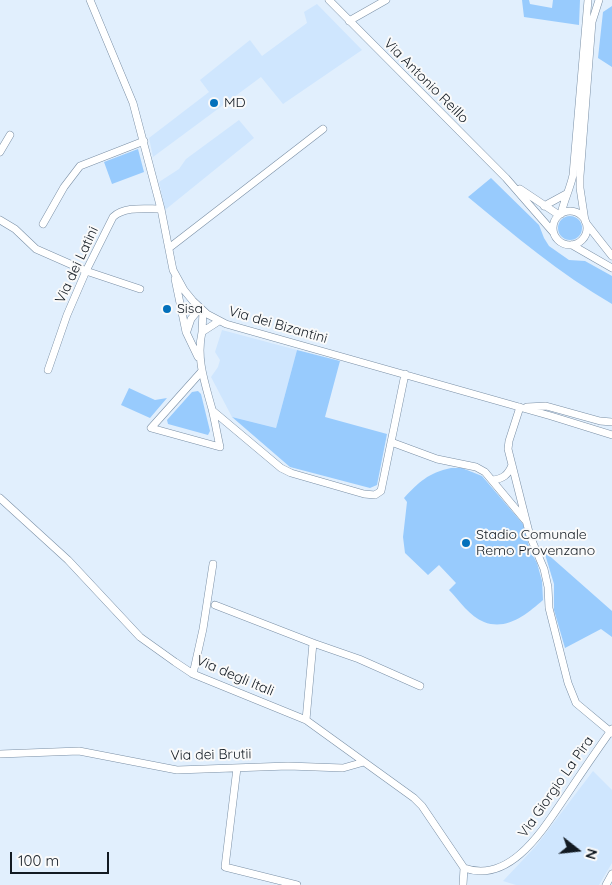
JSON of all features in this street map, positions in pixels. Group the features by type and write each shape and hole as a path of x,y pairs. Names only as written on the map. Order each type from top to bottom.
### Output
{"street":[{"name":"Via dei Bizantini","path":"90,0 120,69 144,141 174,270 184,290 202,310 219,321 612,435"},
{"name":"Via Antonio Reillo","path":"329,0 506,178 553,232"},
{"path":"349,21 386,0"},
{"path":"588,0 573,175 560,214 554,222 553,232 558,241 567,246 581,241 587,227 580,188 580,176 592,22 599,0"},
{"path":"169,248 323,129"},
{"path":"0,152 10,135"},
{"path":"43,224 64,187 80,166 144,141"},
{"name":"Via Antonio Reillo","path":"506,178 544,206 560,214"},
{"path":"544,206 562,198 566,194"},
{"name":"Via dei Latini","path":"48,370 67,315 86,271 113,218 119,212 126,210 161,209"},
{"path":"560,214 575,212 579,214 612,256"},
{"path":"0,220 15,229 36,249 86,271 140,288"},
{"path":"572,245 612,268"},
{"path":"174,270 186,332 199,359 213,412 220,447 152,428 202,371"},
{"path":"186,332 191,319 202,310"},
{"path":"199,359 202,310"},
{"path":"202,332 219,321"},
{"path":"213,412 281,468 291,473 364,494 375,495 381,491 405,374"},
{"path":"611,731 576,702 568,683 549,608 548,587 544,569 530,536 508,450 509,441 522,408 546,406 600,421 612,422"},
{"path":"600,421 600,431 612,429"},
{"path":"391,442 437,459 476,467 485,472 528,524"},
{"path":"492,480 506,476 510,472 512,464"},
{"name":"Via degli Itali","path":"0,498 68,560 140,637 193,674 306,720 414,798 422,806 464,868"},
{"path":"193,674 203,629 213,564"},
{"path":"215,604 313,644 359,659 420,686"},
{"path":"306,720 313,644"},
{"name":"Via Giorgio La Pira","path":"464,868 472,871 484,871 499,868 527,849 541,832 611,731"},
{"name":"Via dei Brutii","path":"0,754 80,751 177,770 288,766 342,768 364,762"},
{"path":"237,768 225,866 297,885"},
{"path":"463,885 464,868"},
{"path":"606,885 612,874"}],"shaded area":[{"path":"522,0 529,0 530,4 552,8 553,0 580,0 579,25 524,17"},
{"path":"317,4 362,50 283,104 261,77 153,157 149,138 209,92 200,80 250,40 262,56 307,23 304,12"},
{"path":"612,6 612,67 598,58 603,12"},
{"path":"239,120 254,138 165,210 159,182 179,169 186,159"},
{"path":"138,149 144,172 112,184 104,162"},
{"path":"491,178 539,225 549,246 569,260 585,261 612,276 612,304 556,267 468,197"},
{"path":"570,216 579,219 582,228 579,237 570,240 561,237 558,228 561,219"},
{"path":"222,330 297,350 276,428 232,417 211,377 218,367 220,360 215,352"},
{"path":"297,350 340,361 325,417 387,434 377,485 370,488 290,467 232,417 276,428"},
{"path":"129,388 155,400 167,398 150,418 121,405"},
{"path":"198,391 201,394 210,431 208,435 168,424 167,420 192,392"},
{"name":"Stadio Comunale Remo Provenzano","path":"451,468 462,468 482,476 523,524 530,550 537,563 542,581 543,600 530,611 509,623 492,624 479,620 449,590 456,583 439,565 428,575 405,553 403,537 407,502 404,498 424,479"},
{"path":"544,551 612,611 612,637 601,629 565,648 554,610 554,584"},
{"path":"593,771 612,790 612,863 599,885 516,885 503,881 536,846"}],"place":[{"name":"MD","path":"214,103"},
{"name":"Sisa","path":"167,309"},
{"name":"Stadio Comunale Remo Provenzano","path":"466,543"}]}
